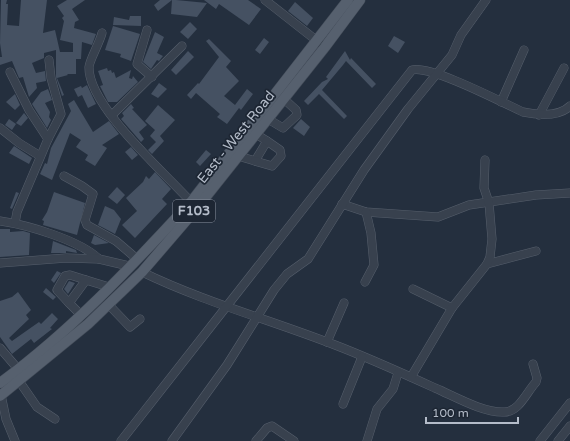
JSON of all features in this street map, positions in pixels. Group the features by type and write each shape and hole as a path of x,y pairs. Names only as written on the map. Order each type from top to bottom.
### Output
{"main road":[{"name":"East - West Road","path":"0,383 81,315 191,202 315,40 348,0"},
{"name":"East - West Road","path":"1,396 88,324 142,272 256,134 360,0"}],"street":[{"path":"265,0 325,47"},
{"path":"172,441 228,365 257,315 287,274 308,259 364,170 452,55 461,34 486,0"},
{"path":"147,30 137,64 138,67 152,77"},
{"path":"102,34 97,50 90,61 90,76 101,102 129,138 191,202"},
{"path":"112,115 182,46"},
{"path":"501,102 524,50"},
{"path":"15,223 16,212 61,111 51,78 49,60"},
{"path":"121,441 412,70 419,68 437,74 524,112 539,116 567,110 570,106"},
{"path":"539,116 564,68"},
{"path":"10,72 29,110 48,139"},
{"path":"268,119 284,128 297,115 296,110 284,99"},
{"path":"0,128 19,143 40,156"},
{"path":"238,156 272,166 281,156 280,150 256,134"},
{"path":"255,161 268,141"},
{"path":"411,377 452,308 487,264 490,257 492,239 489,203 484,188 485,160"},
{"path":"64,176 93,194 85,220 87,225 116,241 133,263"},
{"path":"342,204 366,212 438,217 463,206 489,203 536,194 570,193"},
{"path":"365,282 374,265 371,233 366,212"},
{"path":"0,221 15,223 79,245 90,251 99,259"},
{"path":"487,264 536,251"},
{"path":"0,263 66,258 99,259 133,263"},
{"path":"142,272 226,307 257,315 327,342 483,408 505,412 516,407 536,382 537,378 534,364"},
{"path":"81,315 57,290 65,276 70,275 109,287"},
{"path":"69,303 86,280"},
{"path":"413,289 452,308"},
{"path":"327,342 344,303"},
{"path":"108,304 130,327 140,319"},
{"path":"0,348 18,369"},
{"path":"343,404 362,357"},
{"path":"367,441 377,409 393,389 398,373"},
{"path":"19,381 37,407 54,419"},
{"path":"1,396 6,419 15,441"},
{"path":"540,441 570,403"},
{"path":"256,441 266,428 272,426 294,440"},
{"path":"558,441 570,426"}],"building":[{"path":"1,0 7,0 6,4 8,4 7,25 19,26 21,0 47,0 43,33 55,30 60,52 73,52 73,43 60,40 64,21 62,18 64,16 57,6 67,0 85,0 72,9 79,20 75,22 74,28 96,34 92,45 82,42 81,59 76,59 76,74 67,74 68,75 57,78 64,95 62,96 56,77 56,50 44,53 44,58 32,63 36,73 45,71 46,81 36,83 37,88 29,97 23,77 19,78 12,61 0,65 0,57 2,57 0,43"},
{"path":"160,0 172,0 158,11 154,5"},
{"path":"172,0 207,3 197,17 171,14"},
{"path":"204,0 248,0 261,9 249,25 219,4 216,9"},
{"path":"295,2 313,18 307,26 288,11"},
{"path":"130,16 141,16 141,26 113,25 114,17 129,20"},
{"path":"190,22 197,29 188,39 180,32"},
{"path":"113,26 140,34 131,61 120,57 121,54 105,50"},
{"path":"155,32 164,37 157,53 163,56 159,61 157,60 151,69 143,62"},
{"path":"394,36 405,42 398,53 388,46"},
{"path":"264,38 269,42 260,54 255,50"},
{"path":"209,39 231,61 226,67 239,81 224,96 235,105 247,89 253,94 241,110 239,108 227,124 217,117 220,114 196,93 191,99 187,95 198,83 199,84 219,57 206,41"},
{"path":"188,51 194,57 176,75 171,70"},
{"path":"345,51 350,60 351,58 376,84 372,88 346,61 322,90 347,116 344,119 319,94 308,105 304,101 322,82 328,79 326,77"},
{"path":"107,68 108,71 111,70 112,73 114,72 116,78 131,70 129,78 132,79 133,76 138,82 117,102 108,102 100,86 103,85 98,71"},
{"path":"159,83 167,89 158,98 151,94"},
{"path":"87,85 96,104 88,108 82,95 78,97 74,89 81,86 82,88"},
{"path":"48,89 52,100 45,103 50,112 49,117 51,120 47,128 32,104 41,92"},
{"path":"15,94 20,105 15,110 6,102"},
{"path":"74,100 93,132 109,121 119,134 102,145 107,148 95,166 85,160 88,155 76,147 81,140 70,133 52,180 40,174 45,163 47,164 51,148 71,111 68,104"},
{"path":"131,104 134,108 132,109 147,125 139,132 144,139 141,142 121,119 124,116 122,113"},
{"path":"158,105 175,120 160,136 164,141 152,154 148,150 156,142 150,136 155,130 145,121"},
{"path":"24,113 28,118 21,126 16,123"},
{"path":"9,119 16,124 12,130 5,125"},
{"path":"301,119 310,127 304,136 293,128"},
{"path":"14,146 32,158 29,164 9,153"},
{"path":"131,147 138,155 132,160 125,152"},
{"path":"206,150 211,154 200,166 196,162"},
{"path":"155,172 171,189 162,199 167,204 135,238 122,225 137,211 126,198 143,182 146,176 149,179"},
{"path":"117,187 125,195 117,204 108,197"},
{"path":"16,192 19,193 12,209 10,208"},
{"path":"54,192 85,203 77,235 43,225 44,221 42,220 47,212"},
{"path":"105,206 114,210 121,219 115,234 98,225"},
{"path":"0,229 10,229 10,232 23,231 30,233 29,255 0,257"},
{"path":"94,235 109,243 95,245 91,243"},
{"path":"53,241 76,250 77,253 66,251 66,253 51,253"},
{"path":"57,271 61,273 54,283 51,280"},
{"path":"69,281 75,283 68,294 64,289"},
{"path":"46,288 56,297 53,300 43,292"},
{"path":"18,292 31,310 26,315 29,319 9,338 12,341 39,322 41,324 52,313 58,319 50,328 52,329 34,343 31,339 12,354 0,337 0,301 12,297"}]}
